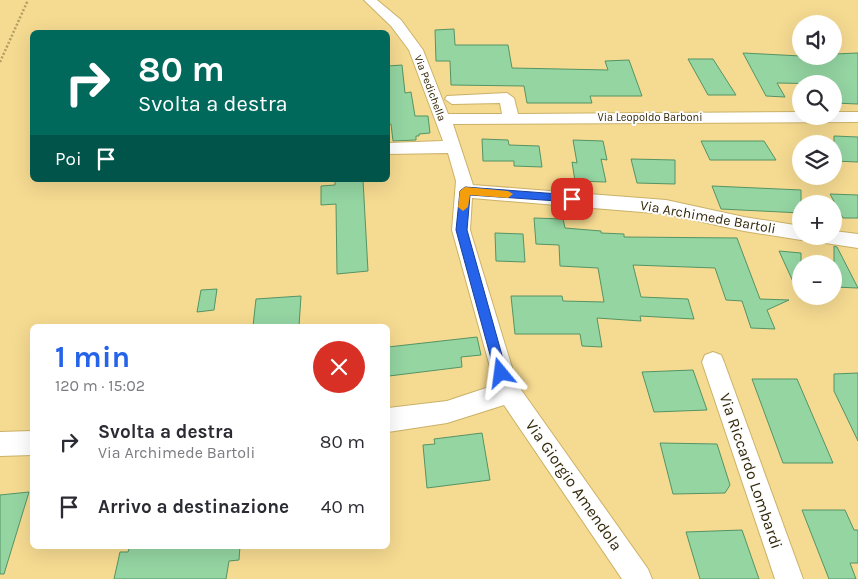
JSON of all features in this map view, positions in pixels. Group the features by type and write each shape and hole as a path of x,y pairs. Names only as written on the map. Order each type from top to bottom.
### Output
{"street":[{"name":"Via Pedichella","path":"370,0 396,23 416,50 462,171 465,191"},
{"path":"452,99 507,98 512,118"},
{"name":"Via Leopoldo Barboni","path":"442,119 858,117"},
{"path":"390,149 453,146"},
{"name":"Via Archimede Bartoli","path":"465,191 666,207 744,224 792,232"},
{"name":"Via Giorgio Amendola","path":"465,191 462,230 501,373 509,392 638,579"},
{"path":"842,239 858,241"},
{"name":"Via Riccardo Lombardi","path":"713,362 789,579"},
{"path":"390,420 446,412 509,392"},
{"path":"0,444 30,443"}],"path":[{"path":"0,62 28,0"}],"building":[{"path":"454,29 455,45 508,45 512,68 608,70 605,61 629,60 642,96 590,96 592,103 527,103 524,86 451,85 450,61 436,61 435,30"},
{"path":"743,53 792,56 792,65 842,65 842,54 858,53 858,104 842,103 842,75 792,75 792,83 777,83 785,97 766,96"},
{"path":"688,59 713,59 736,95 708,95"},
{"path":"402,65 405,93 411,92 415,116 428,116 430,133 419,134 419,136 416,136 416,140 393,141 390,124 390,66"},
{"path":"842,136 858,137 858,162 842,161"},
{"path":"482,139 508,140 509,145 539,146 542,167 514,166 514,161 483,161"},
{"path":"573,140 603,141 607,160 601,159 606,182 575,181 572,162 577,163"},
{"path":"701,141 764,141 776,160 710,160"},
{"path":"631,159 675,160 675,184 637,183"},
{"path":"335,182 363,182 368,271 337,274 336,204 321,205 321,186 335,185"},
{"path":"712,186 801,190 801,195 792,195 792,213 721,209"},
{"path":"830,194 858,195 858,218 843,218 842,195"},
{"path":"534,218 563,219 565,228 624,234 624,237 737,238 760,299 789,300 767,310 775,329 751,328 742,301 726,300 715,268 633,265 641,297 688,299 694,319 640,316 641,321 597,318 602,347 582,346 580,334 515,334 511,296 562,296 563,301 604,302 598,268 560,266 559,245 536,244"},
{"path":"495,233 523,234 525,262 496,261"},
{"path":"834,246 837,247 841,255 834,255"},
{"path":"779,251 801,253 801,255 792,255 792,279"},
{"path":"842,257 858,288 842,287"},
{"path":"217,289 214,310 197,312 201,290"},
{"path":"301,296 299,324 253,324 256,299"},
{"path":"477,337 481,355 461,357 462,367 390,376 390,347"},
{"path":"693,370 707,410 654,412 642,372"},
{"path":"858,373 858,441 834,391 834,374"},
{"path":"752,379 797,379 833,463 783,463"},
{"path":"482,433 490,480 427,488 423,445 435,444 434,439"},
{"path":"660,443 717,444 730,485 725,493 673,494"},
{"path":"29,492 4,574 0,574 0,495"},
{"path":"802,510 845,510 854,530 858,530 858,563 850,563 856,579 829,579"},
{"path":"742,530 759,579 700,579 686,532"},
{"path":"129,549 240,549 239,560 229,561 226,579 114,579 120,552 128,552"}],"slow traffic":[{"path":"463,207 465,191 508,194"}],"route":[{"path":"501,373 468,260 462,230 461,218 465,191 572,199"}]}
